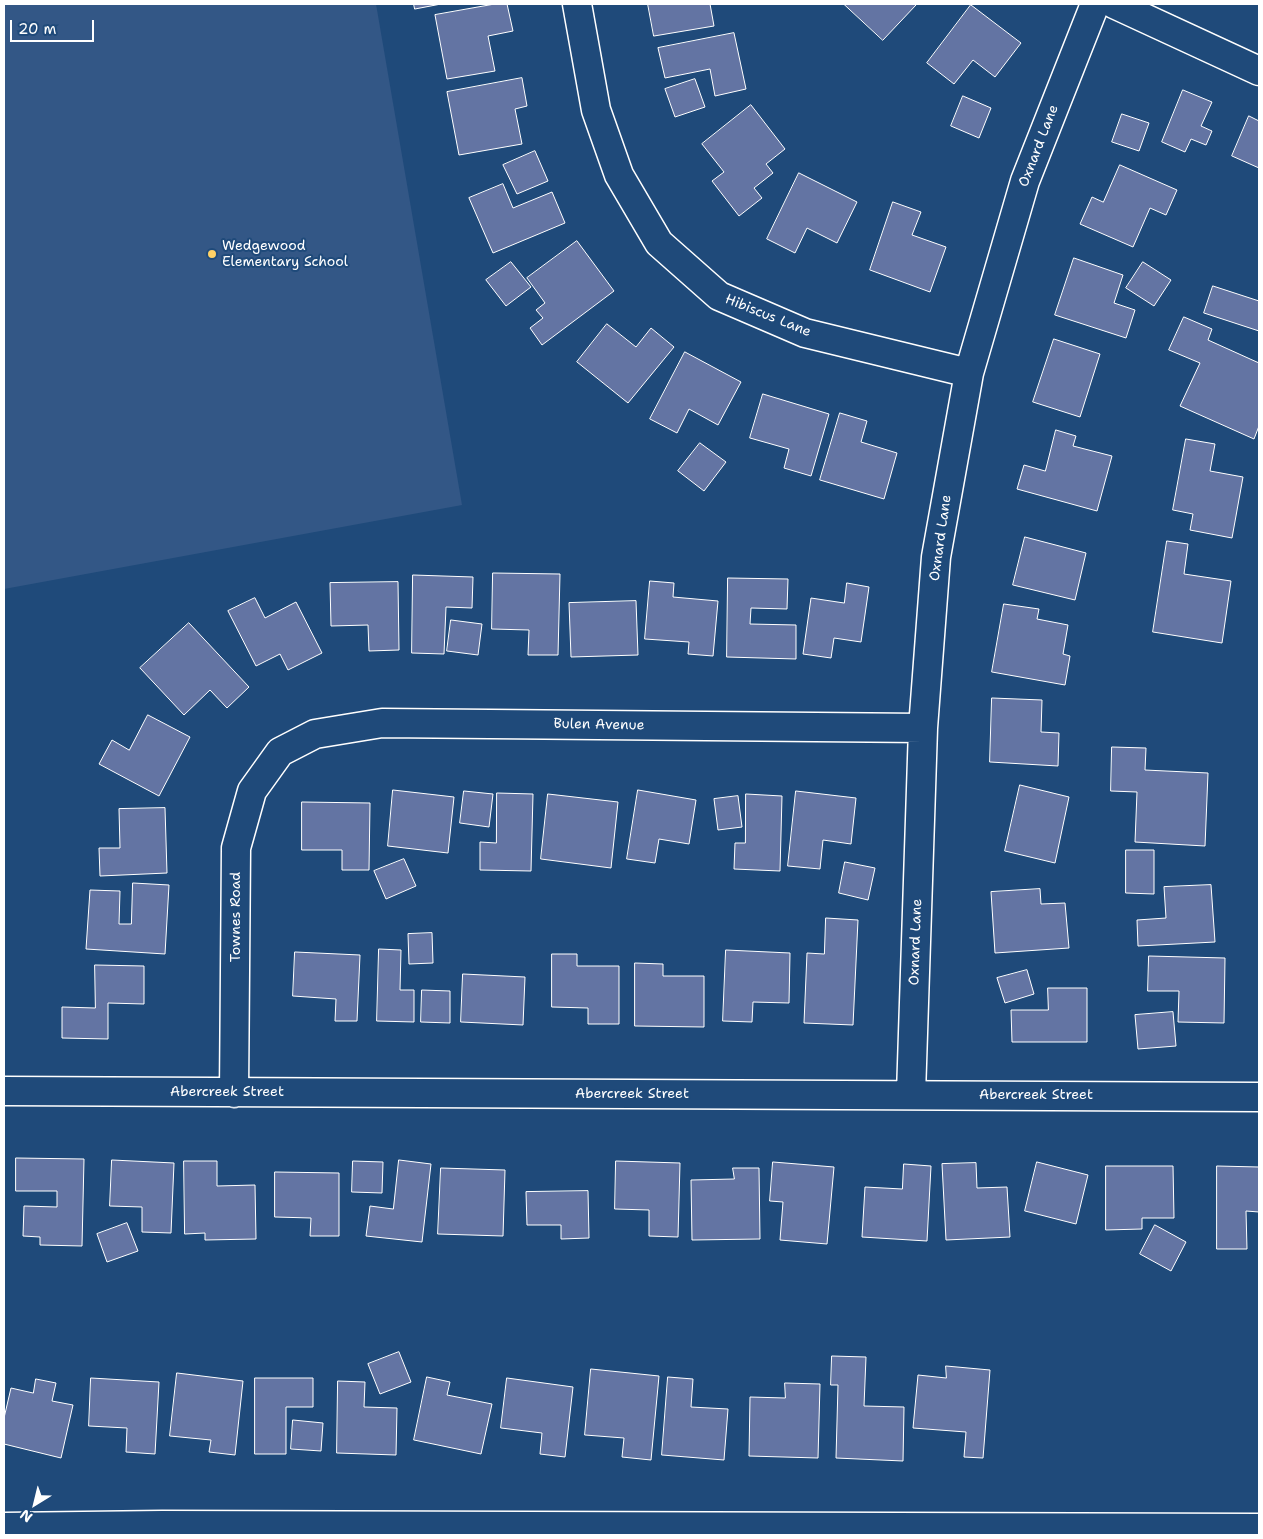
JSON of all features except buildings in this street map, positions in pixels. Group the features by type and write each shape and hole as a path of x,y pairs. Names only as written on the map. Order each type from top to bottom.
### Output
{"street":[{"name":"Hibiscus Lane","path":"577,4 596,110 619,176 659,243 719,296 805,333 969,373"},
{"name":"Oxnard Lane","path":"911,1094 922,728 936,557 969,373 1025,181 1095,4"},
{"path":"1114,4 1259,71"},
{"name":"Bulen Avenue","path":"280,752 315,734 382,722 922,728"},
{"name":"Townes Road","path":"234,1092 236,848 252,792 280,752"},
{"name":"Abercreek Street","path":"4,1091 1259,1097"},
{"path":"4,1527 163,1530 1259,1528"}],"shaded area":[{"name":"Wedgewood Elementary School","path":"4,4 376,4 462,505 4,589"}],"place":[{"name":"Wedgewood Elementary School","path":"212,254"}]}
